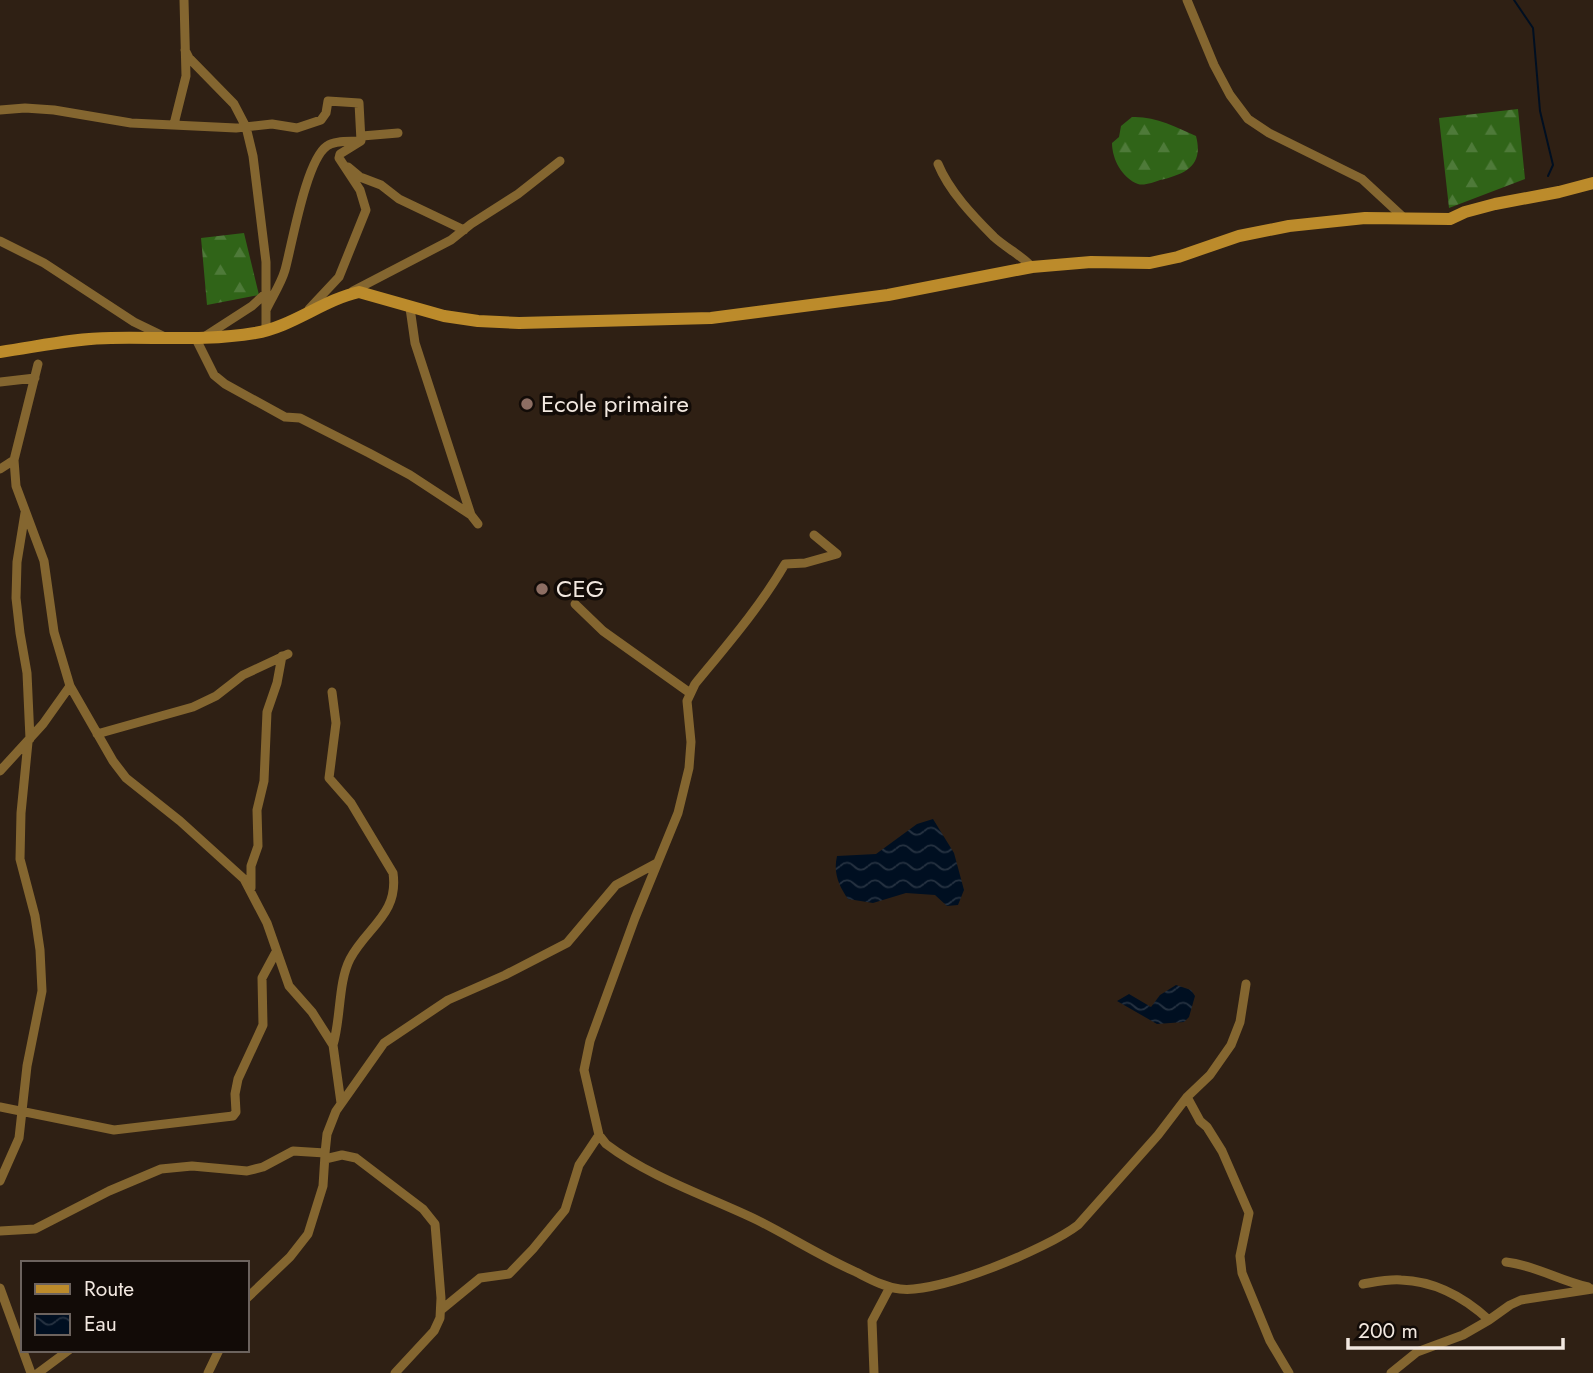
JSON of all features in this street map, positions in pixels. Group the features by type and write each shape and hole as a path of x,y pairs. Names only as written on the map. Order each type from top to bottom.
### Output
{"street":[{"path":"174,124 186,76 184,0"},
{"path":"1186,0 1222,80 1248,119 1269,134 1362,179 1403,217"},
{"path":"185,50 234,104 246,127 254,165 266,261 266,330"},
{"path":"0,110 33,108 131,122 246,127 262,124 297,128 315,124 324,117 328,101 357,102 360,104 361,138"},
{"path":"266,312 284,273 289,246 317,161 325,147 398,133"},
{"path":"302,316 339,277 366,210 360,190 341,162 340,153 361,138"},
{"path":"0,352 108,338 200,337 266,330 302,316 451,240 560,161"},
{"path":"341,162 359,177 381,185 399,199 464,230"},
{"path":"938,164 963,204 996,239 1032,267"},
{"path":"345,295 367,293 410,308 478,321 519,323 711,318 888,295 1032,267 1091,262 1150,263 1261,231 1365,218 1450,219 1495,204 1593,183"},
{"path":"0,241 44,263 134,322 168,338"},
{"path":"200,337 252,306 265,294"},
{"path":"410,308 415,343 471,515"},
{"path":"200,337 214,375 225,384 285,417 300,418 410,475 471,515 478,524"},
{"path":"38,364 14,460 16,486 44,561 54,632 69,686 126,778 180,821 244,879 267,923 289,986 312,1012 333,1045"},
{"path":"0,382 34,378"},
{"path":"0,468 14,460"},
{"path":"0,1181 19,1138 20,1112 42,991 40,950 20,859 21,813 29,741 27,673 16,598 19,550 26,513"},
{"path":"814,535 837,554 805,563 785,564 743,625 690,693 686,711 691,742 689,768 678,813 590,1041 584,1070 599,1135 613,1150 759,1221 828,1259 890,1287 918,1290 933,1287 1033,1252 1078,1225 1158,1135 1187,1097 1210,1075 1231,1045 1240,1022 1246,984"},
{"path":"575,604 603,631 690,693"},
{"path":"97,734 193,707 216,696 243,675 285,655 267,712 264,781 257,810 258,846 251,866 251,893"},
{"path":"0,771 29,741 69,686"},
{"path":"332,692 336,723 329,778 351,803 393,873 394,884 391,904 351,957 346,968 338,1028 333,1045 341,1103"},
{"path":"251,1288 290,1257 308,1234 323,1186 331,1124 341,1103 384,1043 448,1000 518,969 567,943 616,885 657,863"},
{"path":"0,1107 114,1130 222,1119 236,1115 235,1094 238,1079 262,1025 262,978 276,952"},
{"path":"1187,1097 1199,1121 1207,1127 1222,1152 1249,1213 1240,1256 1242,1273 1270,1341 1289,1373"},
{"path":"441,1310 480,1278 509,1274 527,1256 565,1210 579,1165 599,1135"},
{"path":"0,1231 36,1229 109,1191 161,1169 192,1166 247,1171 263,1167 289,1152 356,1158 424,1209 437,1231 441,1310 434,1331 395,1373"},
{"path":"1506,1262 1528,1265 1593,1289"},
{"path":"1363,1284 1400,1280 1431,1285 1470,1303 1489,1321"},
{"path":"874,1373 872,1321 890,1287"},
{"path":"0,1289 21,1346"},
{"path":"1391,1373 1417,1352 1440,1345 1489,1321 1510,1304 1593,1289"},
{"path":"23,1352 31,1373"},
{"path":"38,1373 66,1352"},
{"path":"208,1373 218,1352"}],"green space":[{"path":"1518,109 1525,179 1449,208 1439,118"},
{"path":"1132,117 1157,120 1196,136 1198,146 1195,162 1169,178 1149,184 1132,181 1119,167 1112,143 1119,137 1121,126"},
{"path":"244,233 259,295 207,305 201,238"}],"water":[{"path":"933,819 954,853 964,890 958,905 947,906 935,895 906,893 873,903 848,899 838,879 837,856 876,854 917,824"},
{"path":"1176,985 1191,990 1195,996 1189,1017 1184,1022 1157,1024 1117,1001 1129,994 1151,1007 1160,995"}],"waterway":[{"path":"1514,0 1533,28 1540,111 1553,165 1548,176"}],"place":[{"name":"Ecole primaire","path":"527,404"},
{"name":"CEG","path":"542,589"}]}
